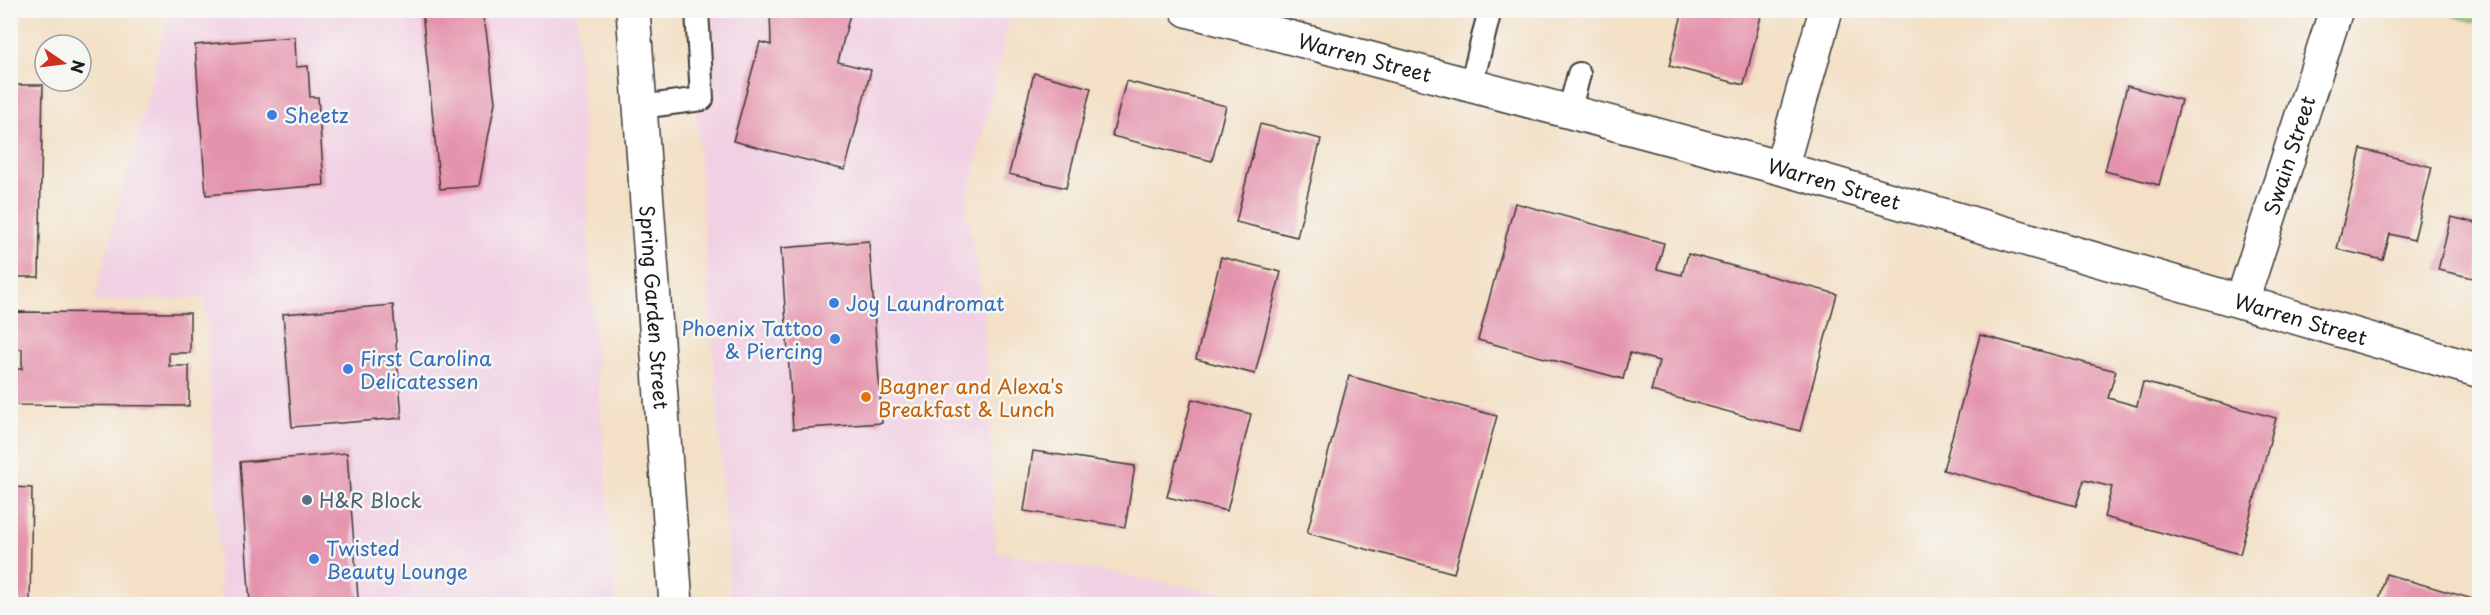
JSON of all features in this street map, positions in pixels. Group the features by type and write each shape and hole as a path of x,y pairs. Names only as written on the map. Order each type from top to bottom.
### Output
{"street":[{"name":"Spring Garden Street","path":"633,10 676,604"},
{"name":"Warren Street","path":"1187,10 1782,168 2480,371"},
{"path":"1782,168 1826,10"},
{"name":"Swain Street","path":"2242,301 2336,10"}],"lane":[{"path":"640,107 702,99 697,10"},
{"path":"1471,86 1490,10"},
{"path":"1569,112 1579,74"}],"shaded area":[{"path":"1005,10 1011,12 966,206 983,307 996,552 1258,600 1257,604 731,604 689,11"},
{"path":"169,11 577,11 591,288 616,604 221,604 205,298 94,301"}],"green space":[{"path":"2439,11 2479,11 2479,23"}],"building":[{"path":"422,10 481,10 486,30 495,102 479,186 440,189"},
{"path":"770,10 851,10 838,62 871,70 845,170 733,141 760,42 771,45"},
{"path":"1683,10 1737,10 1761,16 1744,85 1669,66"},
{"path":"295,37 296,67 308,66 310,97 318,97 324,185 206,195 195,45"},
{"path":"1034,73 1091,88 1066,188 1009,174"},
{"path":"1126,81 1226,106 1212,161 1112,136"},
{"path":"10,85 33,85 33,93 43,93 39,277 10,277"},
{"path":"2127,86 2181,100 2159,185 2105,171"},
{"path":"1260,124 1321,139 1297,237 1236,222"},
{"path":"2361,149 2432,167 2414,240 2390,234 2383,260 2337,249"},
{"path":"1515,203 1664,243 1657,269 1682,275 1688,254 1837,294 1800,431 1651,391 1659,361 1630,353 1623,379 1478,340"},
{"path":"2451,217 2480,224 2478,279 2438,270"},
{"path":"869,241 882,423 793,429 781,248"},
{"path":"1221,257 1281,272 1255,374 1196,359"},
{"path":"393,305 402,418 292,427 283,314"},
{"path":"10,312 190,313 190,353 169,353 169,366 189,366 189,406 10,405 10,369 22,369 22,349 10,349"},
{"path":"1980,335 2116,371 2108,398 2137,406 2143,382 2276,418 2240,554 2104,517 2112,487 2084,480 2076,506 1943,470"},
{"path":"1349,376 1497,416 1454,573 1307,533"},
{"path":"1192,399 1251,414 1227,511 1167,497"},
{"path":"1033,451 1135,466 1125,527 1024,511"},
{"path":"347,453 358,598 250,604 240,462"},
{"path":"10,487 32,488 30,604 10,604"},
{"path":"2386,574 2480,601 2480,604 2378,604"}],"place":[{"name":"Sheetz","path":"272,115"},
{"name":"Joy Laundromat","path":"834,303"},
{"name":"Phoenix Tattoo & Piercing","path":"835,339"},
{"name":"First Carolina Delicatessen","path":"348,369"},
{"name":"Bagner and Alexa's Breakfast & Lunch","path":"866,397"},
{"name":"H&R Block","path":"307,500"},
{"name":"Twisted Beauty Lounge","path":"314,559"}]}
